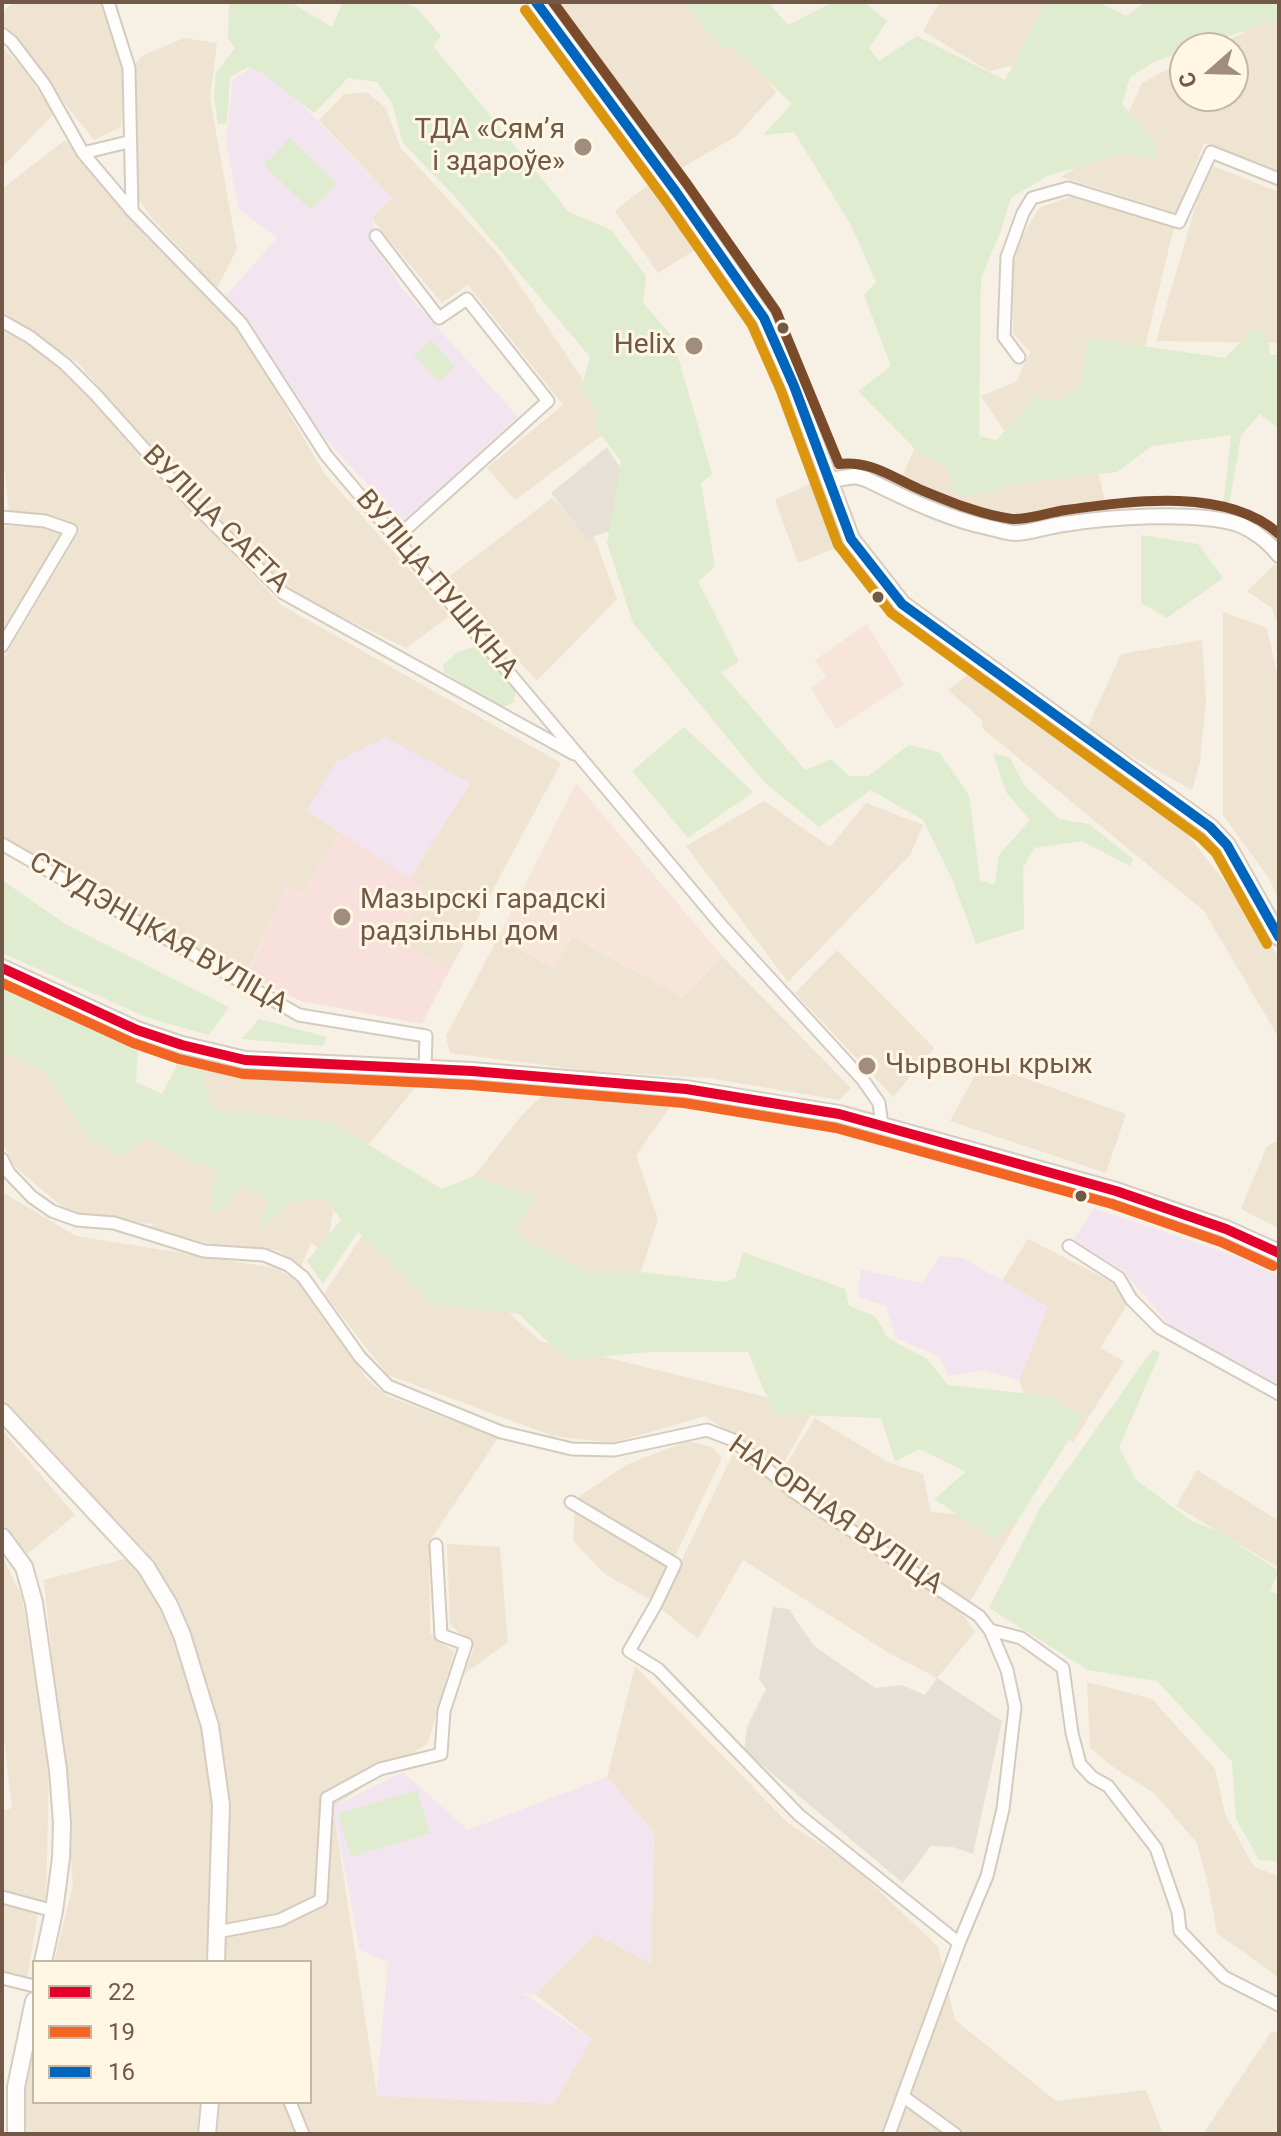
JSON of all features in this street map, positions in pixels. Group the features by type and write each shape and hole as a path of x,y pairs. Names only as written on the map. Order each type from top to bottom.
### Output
{"main road":[{"path":"536,2 670,183 764,318 851,539 902,604 1210,827 1227,845 1279,937"},
{"path":"2,968 137,1030 182,1045 245,1060 425,1069 686,1089 789,1104 882,1125 1116,1191 1226,1229 1279,1253"},
{"path":"2,1412 146,1567 178,1625 210,1726 221,1805 216,1960"},
{"path":"2,1537 24,1567 34,1603 62,1823 54,1911 43,1960"},
{"path":"16,2134 16,2087 32,2011"},
{"path":"207,2134 210,2104"}],"street":[{"path":"108,2 129,68 128,142 132,211"},
{"name":"ВУЛІЦА ПУШКІНА","path":"2,34 12,42 44,84 83,153 132,211 241,323 326,455 722,926 863,1080 879,1103 882,1125"},
{"path":"83,153 128,142"},
{"path":"1019,357 1004,337 1007,257 1023,213 1032,198 1068,188 1179,222 1211,152 1279,179"},
{"path":"376,236 439,318 467,299 548,401 396,538"},
{"name":"ВУЛІЦА САЕТА","path":"2,321 30,337 75,374 189,499 283,593 578,757"},
{"path":"830,480 855,476 935,512 967,523 1014,533 1065,523 1137,518 1179,516 1216,520 1250,530 1279,555"},
{"path":"2,517 45,521 71,530 2,646"},
{"name":"СТУДЭНЦКАЯ ВУЛІЦА","path":"2,844 299,1015 426,1036 425,1069"},
{"name":"НАГОРНАЯ ВУЛІЦА","path":"2,1159 32,1197 52,1211 77,1220 114,1223 204,1251 264,1255 288,1265 303,1277 360,1357 388,1386 501,1432 572,1449 614,1450 707,1430 733,1440 794,1492 979,1616 990,1630 1007,1670 1015,1707 1003,1809 987,1876 889,2134"},
{"path":"1069,1246 1119,1278 1131,1299 1160,1328 1279,1394"},
{"path":"571,1502 675,1564 629,1651 658,1669 799,1815 959,1943"},
{"path":"217,1932 280,1920 321,1900 327,1798 380,1769 441,1754 444,1711 466,1644 441,1635 436,1545"},
{"name":"НАГОРНАЯ ВУЛІЦА","path":"990,1630 1021,1638 1063,1668 1072,1733 1080,1764 1092,1777 1108,1786 1156,1848 1178,1912 1180,1931 1224,1977 1279,2005"},
{"path":"2,1897 54,1911"},
{"path":"2,1978 32,1986"},
{"path":"904,2097 955,2134"},
{"path":"291,2104 303,2134"}],"shaded area":[{"path":"13,2 104,2 125,62 121,127 94,140 2,25 2,13"},
{"path":"543,2 709,2 776,92 735,137 671,174"},
{"path":"940,2 1048,2 1024,63 989,71 923,31"},
{"path":"1255,2 1279,2 1279,171 1204,143 1177,213 1061,177 1115,143 1142,83 1169,69 1169,112 1249,112 1249,32 1244,32"},
{"path":"184,38 217,43 210,99 237,249 217,288 151,217 134,192 135,64 142,56"},
{"path":"2,47 21,66 54,114 2,167"},
{"path":"261,62 392,198 372,217 378,233 372,240 401,287 518,417 402,523 317,429 226,296 277,238 239,209 226,142 233,79"},
{"path":"366,92 386,108 400,147 500,256 614,426 515,500 487,468 563,405 468,285 442,303 375,223 372,217 392,198 319,120 345,94"},
{"path":"65,140 236,323 324,473 450,616 406,648 282,588 188,490 78,363 2,311 2,189"},
{"path":"1213,166 1279,192 1279,343 1156,341 1200,191"},
{"path":"649,184 695,250 658,273 615,211"},
{"path":"1070,197 1174,227 1140,367 1011,441 981,396 1016,382 1030,352 1013,333 1013,252 1039,208"},
{"path":"2,330 52,357 281,605 561,763 449,971 399,940 426,889 410,878 470,783 306,810 340,832 302,894 287,884 246,975 2,838 2,662 81,529 49,518 9,512 2,448"},
{"path":"918,440 1095,460 1107,508 1016,523 955,508 901,480"},
{"path":"607,447 634,490 633,522 588,539 551,493"},
{"path":"811,483 836,548 798,563 775,500"},
{"path":"552,498 595,539 617,599 537,681 446,579"},
{"path":"2,526 47,527 63,535 2,640"},
{"path":"1275,564 1279,570 1279,628 1272,608 1247,591"},
{"path":"1223,612 1267,628 1279,683 1279,900 1268,877 1223,815"},
{"path":"867,624 904,685 836,729 811,688 826,677 815,660"},
{"path":"1202,640 1206,701 1200,762 1192,790 1086,731 1121,654"},
{"path":"972,672 1025,705 1175,819 1255,920 1279,958 1279,1038 1204,911 982,728 983,721 948,690"},
{"path":"385,737 470,783 410,878 306,811 337,761"},
{"path":"576,783 722,956 683,998 573,936 555,968 498,938"},
{"path":"764,801 830,847 866,803 923,825 910,855 788,982 686,846"},
{"name":"Мазырскі гарадскі радзільны дом","path":"340,832 426,888 399,940 449,971 422,1024 301,1001 247,975 287,884 303,893"},
{"path":"572,936 683,998 722,956 851,1088 839,1100 709,1078 590,1071 450,1053 446,1036 498,938 554,968"},
{"path":"837,950 934,1048 893,1097 795,993"},
{"path":"2,1048 338,1183 326,1253 311,1243 301,1266 277,1250 206,1243 152,1228 153,1224 71,1214 15,1167 2,1142"},
{"path":"982,1063 1126,1114 1106,1173 950,1121"},
{"path":"201,1067 279,1076 418,1084 367,1146 332,1123 212,1109"},
{"path":"549,1089 675,1100 636,1155 658,1219 641,1272 590,1273 521,1240 517,1224 536,1198 474,1176 522,1115"},
{"path":"1279,1140 1279,1228 1241,1209 1267,1146"},
{"path":"2,1192 76,1236 275,1268 306,1286 366,1378 387,1396 498,1438 429,1542 430,1633 454,1652 428,1743 333,1807 377,2096 592,2039 535,1994 595,1934 651,1963 654,1832 607,1777 635,1666 788,1823 851,1864 938,1947 955,2020 1056,2101 1146,2090 1163,2134 26,2134 25,2088 32,2058 32,2104 312,2104 312,1960 54,1960 73,1885 44,1580 147,1553 2,1403"},
{"path":"385,1200 540,1341 814,1409 781,1468 705,1416 612,1443 553,1436 388,1375 324,1294"},
{"path":"1094,1208 1240,1258 1279,1277 1279,1384 1176,1332 1123,1270 1073,1241"},
{"path":"1028,1239 1114,1283 1129,1302 1100,1348 1124,1361 1073,1442 1032,1419 1019,1380 1048,1307 1002,1281"},
{"path":"940,1256 963,1258 1048,1307 1019,1380 984,1370 949,1376 939,1356 896,1338 886,1306 858,1297 861,1270 922,1283"},
{"path":"815,1418 888,1462 923,1474 931,1512 1019,1519 969,1603 781,1473"},
{"path":"2,1430 75,1515 27,1554 2,1523"},
{"path":"687,1441 712,1447 722,1458 674,1558 575,1499 626,1465"},
{"path":"733,1454 962,1613 975,1632 937,1678 886,1651 743,1560 698,1639 659,1607"},
{"path":"1197,1470 1279,1521 1279,1568 1176,1506"},
{"path":"575,1510 668,1565 652,1601 605,1574 573,1541"},
{"path":"447,1544 500,1547 508,1642 464,1674 474,1649 450,1623"},
{"path":"2,1555 22,1597 49,1761 46,1907 2,1894 2,1811 12,1808 2,1739"},
{"path":"773,1607 789,1609 814,1646 875,1688 902,1685 925,1695 937,1678 1002,1721 973,1854 953,1847 931,1846 903,1883 744,1750 747,1727 766,1689 759,1679"},
{"path":"1087,1682 1152,1699 1215,1769 1225,1814 1254,1867 1279,1876 1279,1978 1217,1933 1197,1843 1155,1794 1090,1748"},
{"path":"403,1772 468,1830 607,1777 654,1832 651,1964 595,1934 535,1994 522,1993 592,2039 554,2104 376,2096 388,1962 360,1950 333,1807"},
{"path":"2,1902 38,1912 27,1980 2,1973"},
{"path":"1272,2031 1279,2034 1279,2134 1203,2134"}],"green space":[{"path":"229,2 290,2 332,27 343,2 404,2 418,9 441,36 433,46 569,212 611,230 646,276 643,303 672,336 712,474 701,483 715,567 698,581 739,662 721,672 805,770 831,759 849,776 869,776 908,745 939,752 969,795 980,880 995,885 999,855 1030,820 1006,792 993,753 1010,758 1024,785 1059,819 1089,824 1133,859 1130,866 1082,841 1034,848 1023,868 1024,929 976,944 953,881 923,820 871,790 819,827 764,782 633,623 607,543 621,461 595,427 599,417 581,389 590,357 457,199 403,143 392,103 377,82 348,78 314,113 261,72 248,67 230,77 227,123 218,125 214,96 216,73 235,48 228,39"},
{"path":"683,2 768,2 788,25 833,2 864,2 887,21 869,48 879,61 917,36 1005,80 1046,2 1099,2 1126,16 1145,2 1279,2 1279,23 1267,23 1241,32 1169,32 1169,57 1130,77 1122,104 1156,143 1154,159 1122,154 1047,176 1011,198 981,279 979,436 997,440 1036,395 1055,403 1080,386 1087,338 1225,358 1254,328 1268,336 1270,355 1279,355 1279,429 1260,414 1241,435 1230,501 1223,507 1231,435 1152,446 1117,472 1020,483 976,496 953,493 948,467 923,457 858,391 891,366 864,295 876,282 851,225 794,132 763,135 792,104 734,48 722,48"},
{"path":"290,138 337,184 311,210 264,165"},
{"path":"431,340 455,366 439,382 414,356"},
{"path":"1141,535 1198,544 1223,578 1167,618 1141,603"},
{"path":"473,647 483,650 517,689 513,702 504,707 444,672 443,665 458,652"},
{"path":"684,727 753,792 688,838 632,771"},
{"path":"2,880 65,924 229,1007 209,1035 146,1017 2,953"},
{"path":"2,981 138,1048 136,1082 162,1094 178,1063 201,1067 212,1109 332,1123 442,1189 474,1176 537,1198 517,1224 521,1240 590,1273 641,1272 724,1282 735,1278 743,1252 845,1289 849,1306 875,1316 888,1338 927,1359 948,1385 1050,1396 1083,1417 1021,1515 996,1540 934,1499 966,1472 919,1449 895,1462 881,1418 774,1414 748,1352 648,1352 567,1360 519,1314 433,1304 358,1232 323,1284 307,1261 341,1220 325,1198 289,1202 264,1228 259,1223 269,1202 241,1185 221,1212 211,1210 215,1168 188,1160 146,1138 121,1156 85,1135 46,1072 2,1052"},
{"path":"259,1019 327,1037 323,1046 242,1039"},
{"path":"1153,1349 1160,1353 1119,1447 1136,1480 1193,1522 1218,1531 1279,1571 1270,1591 1279,1595 1279,1861 1259,1860 1236,1819 1232,1762 1157,1681 1088,1670 989,1608 1040,1508"},
{"path":"417,1790 430,1833 351,1857 338,1814"}],"transit line":[{"name":"16","path":"536,2 764,318 794,386 851,539 902,604 1210,827 1227,845 1279,937"},
{"path":"553,2 776,311 839,464 870,467 953,503 1012,519 1119,503 1177,501 1233,509 1258,519 1279,534"},
{"path":"525,10 665,200 752,325 781,391 838,545 891,613 1201,838 1216,853 1267,944"},
{"name":"22","path":"2,968 137,1030 182,1045 245,1060 472,1071 686,1089 839,1114 1116,1191 1226,1229 1279,1253"},
{"name":"19","path":"2,983 133,1043 179,1059 243,1074 471,1085 684,1103 836,1128 1112,1204 1221,1242 1273,1266"}],"place":[{"name":"ТДА «Сямʼя і здароўе»","path":"583,147"},
{"name":"Helix","path":"694,346"},
{"name":"Мазырскі гарадскі радзільны дом","path":"342,917"},
{"name":"Чырвоны крыж","path":"867,1066"}]}
